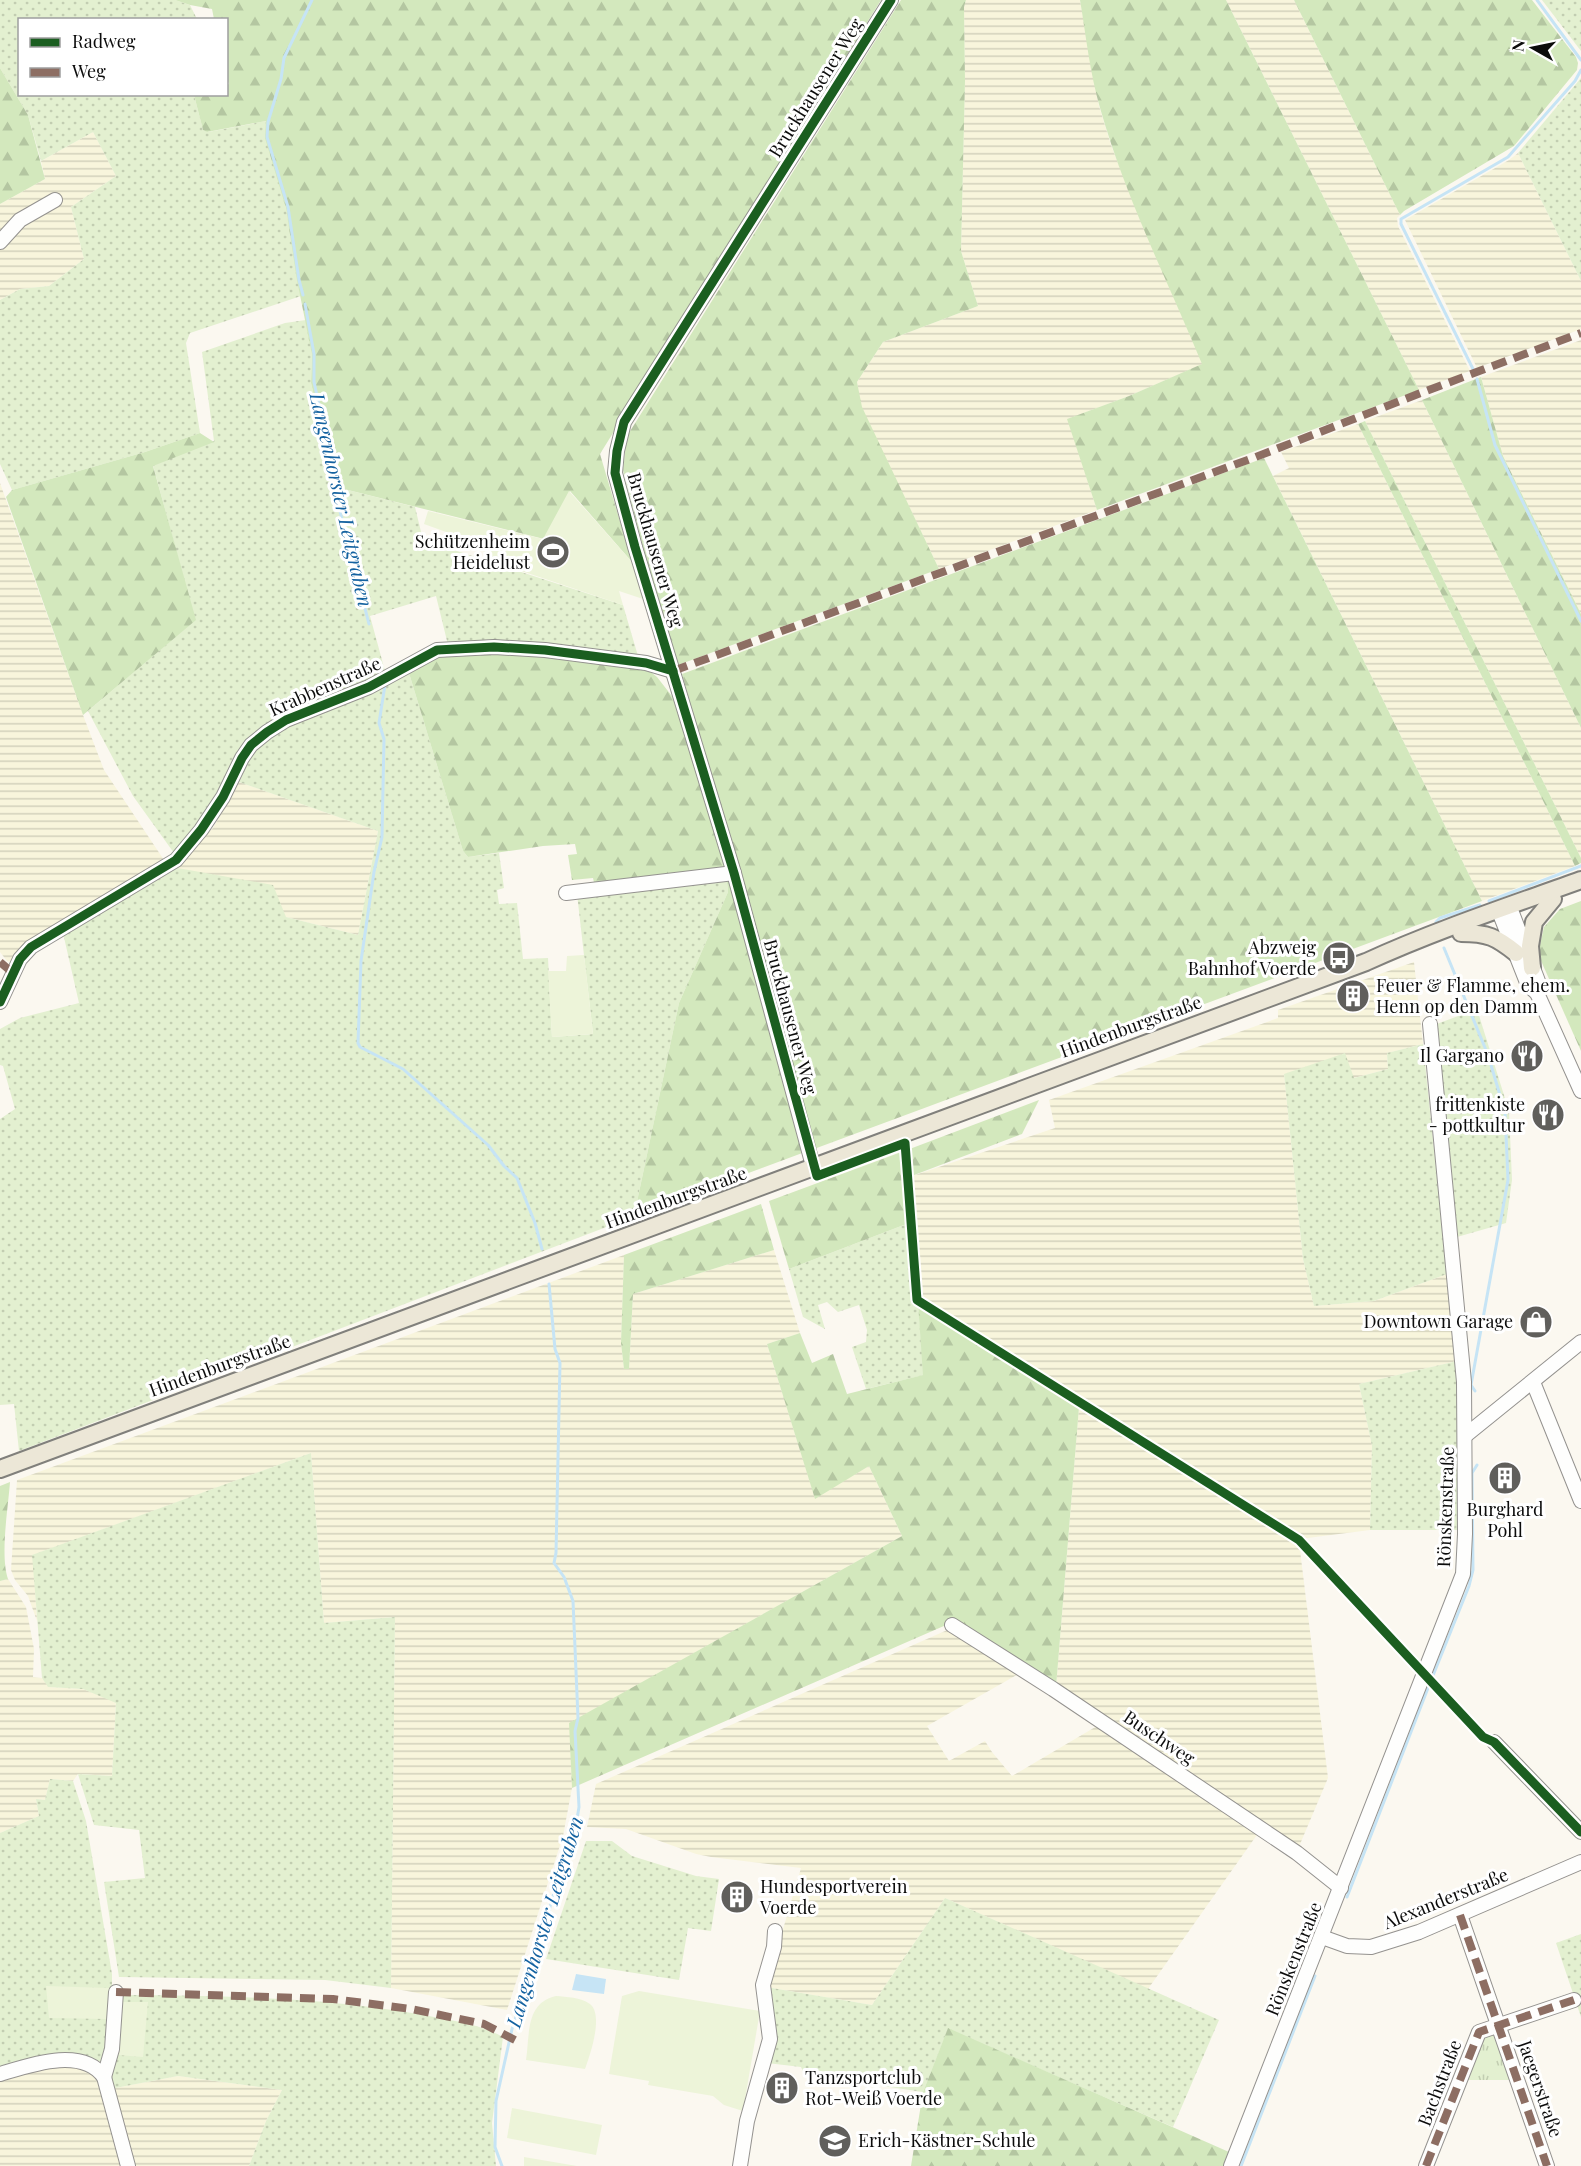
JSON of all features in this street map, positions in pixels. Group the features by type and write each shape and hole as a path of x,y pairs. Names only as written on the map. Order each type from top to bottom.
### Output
{"main road":[{"name":"Hindenburgstraße","path":"1366,962 1419,949 1461,933 1581,880"},
{"name":"Hindenburgstraße","path":"0,1469 762,1188 813,1166 1366,962 1417,939 1553,899 1581,886"},
{"path":"1532,968 1530,946 1534,922 1553,899"},
{"path":"1461,933 1493,936 1516,953"}],"street":[{"name":"Bruckhausener Weg","path":"813,1166 734,873 635,547 615,473 624,422 891,0"},
{"path":"0,242 20,220 55,200"},
{"name":"Krabbenstraße","path":"0,1002 21,959 31,946 176,860 201,830 223,797 251,745 286,720 369,687 436,650 494,647 544,650 646,663 673,671"},
{"path":"566,892 734,873"},
{"path":"1505,912 1516,953 1528,985 1537,993 1581,1091"},
{"path":"1505,912 1538,981 1537,993"},
{"name":"Rönskenstraße","path":"1231,2166 1462,1574 1465,1534 1464,1382 1430,1024"},
{"path":"1466,1435 1581,1342"},
{"path":"1533,1382 1581,1501"},
{"name":"Buschweg","path":"952,1625 1053,1689 1277,1840 1341,1888"},
{"path":"1494,1742 1581,1832"},
{"name":"Alexanderstraße","path":"1322,1937 1347,1946 1371,1947 1419,1932 1581,1862"},
{"name":"Jaegerstraße","path":"1460,1915 1547,2166"},
{"path":"740,2166 747,2121 770,2039 763,1985 776,1932"},
{"path":"104,2077 111,2049 116,1992"},
{"name":"Jaegerstraße","path":"1498,2025 1574,2000"},
{"name":"Bachstraße","path":"1426,2166 1479,2032 1498,2025"},
{"path":"0,2074 55,2061 83,2062 98,2068 104,2077 128,2166"}],"shaded area":[{"path":"966,0 1080,0 1099,106 1111,145 1144,229 1203,364 1068,419 1097,510 939,569 861,407 857,382 883,342 978,306 961,251 965,81 964,7"},
{"path":"1226,0 1294,0 1400,215 1397,218 1398,226 1470,371 1419,390"},
{"path":"93,132 116,176 71,207 84,259 49,286 20,289 0,300 0,204 45,179 41,161"},
{"path":"1518,153 1581,281 1581,329 1477,368 1405,220"},
{"path":"1581,340 1581,614 1503,456 1481,377"},
{"path":"1422,400 1581,728 1581,858 1365,421"},
{"path":"1358,424 1575,866 1482,901 1273,476 1289,468 1281,452"},
{"path":"0,483 104,770 164,860 14,963 7,961 0,952"},
{"path":"239,782 378,831 358,935 286,917 172,867 213,828"},
{"path":"1414,962 1423,1044 1387,1053 1388,1069 1354,1078 1284,1074 1303,1259 1314,1306 1374,1301 1447,1274 1457,1361 1359,1384 1372,1446 1370,1530 1300,1539 918,1299 909,1177 1055,1128 1049,1100 1278,1018 1278,1010"},
{"path":"774,1250 800,1333 767,1344 815,1498 869,1466 902,1536 570,1723 572,1788 563,1836 507,2010 391,1988 395,1617 324,1623 311,1453 33,1555 37,1621 28,1596 15,1580 11,1570 17,1480 624,1255 621,1343 624,1369 629,1368 633,1294"},
{"path":"1079,1407 1299,1542 1328,1778 1298,1849 1056,1687"},
{"path":"8,1579 26,1607 34,1649 33,1677 42,1678 49,1687 83,1689 116,1702 112,1776 78,1774 73,1781 50,1779 45,1800 36,1799 39,1816 0,1833 0,1581"},
{"path":"952,1628 1022,1672 927,1726 949,1761 985,1741 1012,1776 1097,1726 1259,1832 1148,1989 945,1898 872,2005 766,1987 801,1868 711,1857 696,1854 626,1829 587,1827 596,1784"},
{"path":"60,2066 95,2070 123,2166 0,2166 0,2078"},
{"path":"178,2076 282,2090 266,2121 249,2166 130,2166 110,2089"}],"green space":[{"path":"0,0 175,0 190,5 196,18 18,18 18,96 194,96 203,130 208,132 266,121 286,208 301,296 190,333 186,343 200,433 145,452 12,490 0,464 0,300 20,289 49,286 84,259 71,207 116,176 93,132 41,161 28,115 0,68"},
{"path":"175,0 881,0 600,454 632,562 570,491 544,539 336,487 332,484 326,446 311,383 312,355 286,208 265,138 266,121 207,132 203,130 194,96 228,96 228,18 214,18 212,9"},
{"path":"901,0 966,0 964,7 965,81 961,251 978,306 883,342 857,382 862,407 939,569 678,665 645,555 623,470 627,436"},
{"path":"1080,0 1226,0 1419,390 1097,510 1067,419 1129,396 1202,364 1134,206 1110,141 1088,55"},
{"path":"1294,0 1532,0 1576,57 1577,70 1514,146 1400,215"},
{"path":"1542,0 1581,0 1581,51"},
{"path":"0,68 28,115 45,179 0,204"},
{"path":"1581,78 1581,281 1518,153"},
{"path":"306,320 312,355 311,383 326,446 332,484 336,487 415,507 423,540 623,605 638,656 448,645 436,596 370,616 385,671 280,717 174,853 133,796 88,711 195,620 153,465 214,441 202,352 285,323"},
{"path":"1481,377 1503,456 1581,614 1581,728 1422,400"},
{"path":"1365,421 1581,858 1581,863 1575,866 1358,424"},
{"path":"200,433 214,442 153,466 196,620 83,715 6,497 12,490 145,452"},
{"path":"1264,458 1482,901 814,1149 682,674"},
{"name":"Schützenheim Heidelust","path":"569,491 632,562 643,599 619,591 623,605 486,559 482,545 424,524 428,511 543,539"},
{"path":"503,653 647,669 657,677 675,700 728,859 721,872 595,887 593,878 572,880 568,855 577,854 575,844 543,846 468,857 463,851 409,673 427,659 461,654"},
{"path":"409,673 463,851 468,857 499,853 504,888 497,890 499,904 517,903 523,959 548,958 552,1037 593,1034 577,894 725,879 728,886 728,892 679,1003 638,1197 638,1215 19,1451 14,1404 0,1405 0,1119 15,1109 3,1066 0,1065 0,1029 20,1018 79,1003 63,933 172,867 273,885 286,917 358,935 378,831 239,782 255,748 290,724"},
{"path":"732,877 805,1152 638,1214 638,1197 679,1003 728,892 725,879"},
{"path":"1581,901 1581,1051 1538,954 1544,927 1560,909"},
{"path":"584,955 593,1034 552,1037 548,971 566,971 567,956"},
{"path":"1477,1009 1509,1111 1512,1180 1506,1223 1457,1237 1434,1025"},
{"path":"1423,1044 1447,1274 1374,1301 1314,1306 1303,1259 1284,1074 1345,1053 1354,1078 1388,1069 1387,1053"},
{"path":"1039,1100 1022,1134 909,1177 907,1150"},
{"path":"904,1151 909,1223 789,1269 769,1201"},
{"path":"761,1204 774,1250 633,1294 629,1369 624,1369 621,1343 624,1255"},
{"path":"909,1223 924,1375 866,1389 852,1347 866,1342 867,1330 859,1305 838,1312 827,1302 818,1305 825,1329 803,1317 789,1269"},
{"path":"918,1303 1079,1407 1056,1687 953,1622 572,1788 569,1723 902,1536 869,1466 815,1499 767,1344 800,1333 812,1363 833,1354 847,1394 923,1375"},
{"path":"1457,1361 1460,1530 1370,1530 1372,1446 1359,1384"},
{"path":"311,1453 324,1623 395,1617 391,1988 325,1980 119,1977 104,1882 145,1878 139,1830 94,1825 78,1774 112,1776 116,1703 83,1689 48,1687 42,1678 32,1555"},
{"path":"10,1482 5,1545 8,1579 0,1581 0,1486"},
{"path":"50,1779 73,1781 86,1821 112,1974 112,2014 103,2061 0,2071 0,1833 39,1816 36,1799 45,1800"},
{"path":"586,1841 612,1841 632,1856 696,1876 719,1879 711,1931 688,1928 679,1980 546,1959"},
{"path":"945,1898 1219,2020 1173,2127 948,2029 923,2092 804,2074 801,2067 767,2063 766,1987 872,2005"},
{"path":"1581,1934 1581,2017 1556,1943"},
{"path":"46,1986 109,1988 107,2019 49,2018"},
{"path":"639,1991 760,2011 743,2111 724,2105 713,2096 648,2085 649,2081 609,2074 622,1996"},
{"path":"124,1995 237,1997 350,2004 455,2021 493,2032 503,2037 492,2123 496,2166 249,2166 266,2121 282,2090 178,2076 110,2089 108,2075 120,1997"},
{"path":"556,1996 582,2000 594,2009 595,2035 585,2069 526,2060 529,2031 534,2013 539,2005"},
{"path":"123,2002 148,2002 143,2057 118,2055"},
{"path":"948,2028 1229,2152 1224,2166 911,2166 923,2092"},
{"path":"1493,2033 1510,2080 1468,2080 1484,2037"},
{"path":"512,2108 602,2125 596,2155 507,2138"},
{"path":"524,2157 577,2166 524,2166"}],"water":[{"path":"576,1974 606,1979 604,1994 572,1990"}],"waterway":[{"name":"Langenhorster Leitgraben","path":"303,295 288,207 267,137 268,122 281,79 284,58 312,0"},
{"path":"1537,0 1581,60"},
{"path":"1473,369 1401,224 1401,219 1508,157 1575,81 1581,70"},
{"name":"Langenhorster Leitgraben","path":"305,304 314,354 314,382 328,446 334,488 369,624"},
{"path":"1477,379 1495,445 1581,621"},
{"name":"Langenhorster Leitgraben","path":"385,685 379,723 384,739 382,837 374,872 361,961 358,1043 360,1047 403,1069 488,1145 504,1166 517,1178 535,1223 542,1249"},
{"path":"1489,901 1581,866"},
{"path":"1436,925 1440,918 1480,905"},
{"path":"1444,948 1488,1055 1505,1112 1508,1180 1471,1385 1475,1391"},
{"name":"Langenhorster Leitgraben","path":"502,2166 495,2147 496,2101 512,2029 575,1831 579,1807 573,1601 564,1577 554,1563 560,1363 555,1349 549,1284"},
{"path":"1432,1678 1469,1586 1473,1570 1472,1473 1477,1465"},
{"path":"1347,1897 1428,1688"},
{"path":"1241,2166 1315,1976"}],"marked path":[{"path":"673,671 1253,458 1581,333"},
{"path":"0,962 14,974"},
{"path":"1460,1915 1547,2166"},
{"path":"116,1992 333,1999 411,2009 484,2024 515,2040"},
{"path":"1426,2166 1479,2032 1574,2000"}],"cycle path":[{"path":"891,0 624,422 617,451 615,473 635,547 734,873 817,1176 905,1143 917,1300 1299,1540 1483,1737 1494,1742 1581,1832"},
{"path":"0,1002 20,959 31,947 176,860 201,830 223,797 251,745 286,720 369,687 437,650 494,647 545,650 646,663 673,671"}],"place":[{"name":"Schützenheim Heidelust","path":"553,552"},
{"name":"Abzweig Bahnhof Voerde","path":"1339,958"},
{"name":"Feuer & Flamme, ehem. Henn op den Damm","path":"1353,996"},
{"name":"Il Gargano","path":"1527,1056"},
{"name":"frittenkiste - pottkultur","path":"1548,1115"},
{"name":"Downtown Garage","path":"1536,1322"},
{"name":"Burghard Pohl","path":"1505,1478"},
{"name":"Hundesportverein Voerde","path":"737,1897"},
{"name":"Tanzsportclub Rot-Weiß Voerde","path":"782,2088"},
{"name":"Erich-Kästner-Schule","path":"835,2141"}]}
